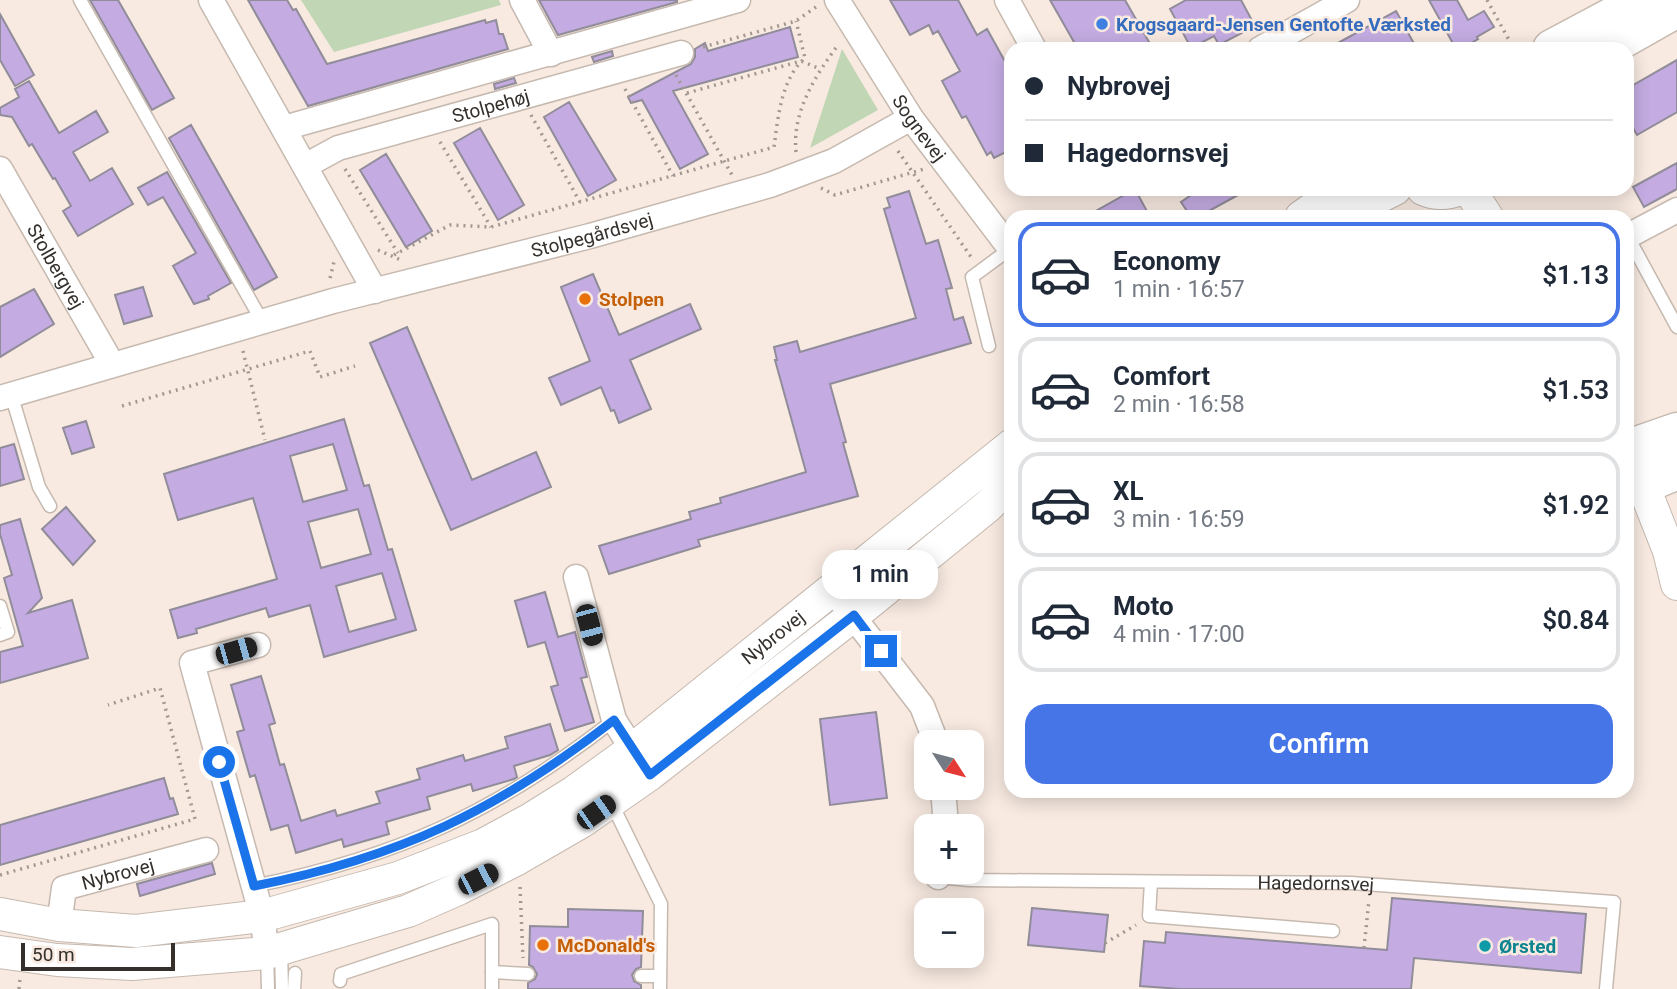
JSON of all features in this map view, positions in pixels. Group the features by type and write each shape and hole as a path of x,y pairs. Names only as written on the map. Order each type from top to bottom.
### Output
{"main road":[{"path":"1565,42 1644,0"},
{"path":"1616,42 1677,8"},
{"path":"1634,447 1677,432"}],"street":[{"path":"211,0 375,291"},
{"path":"522,0 551,54"},
{"name":"Stolpehøj","path":"284,128 738,0"},
{"path":"1007,0 1030,42"},
{"path":"1272,42 1347,0"},
{"name":"Sognevej","path":"827,4 856,31 911,118 1004,241"},
{"name":"Stolpehøj","path":"305,166 334,150 673,55"},
{"name":"Stolpegårdsvej","path":"5,396 323,304 590,236 770,185 834,162 911,118"},
{"name":"Stolbergvej","path":"0,169 112,364"},
{"path":"1311,210 1331,196"},
{"path":"1359,210 1381,196"},
{"path":"1634,234 1677,210"},
{"name":"Nybrovej","path":"0,952 57,960 132,964 284,955 408,911 458,889 517,859 611,802 641,762 832,591 1004,451"},
{"path":"1634,454 1660,477 1669,551 1677,584"},
{"name":"Nybrovej","path":"0,914 59,925 136,931 284,955 389,894 398,878 483,845 641,762 854,615 1004,490"},
{"path":"576,577 614,720 641,762"},
{"path":"832,591 854,615 922,706 931,730"},
{"path":"258,645 192,663 254,886 284,955"},
{"name":"Nybrovej","path":"59,925 64,888 206,850"},
{"path":"57,960 59,925"}],"lane":[{"path":"80,0 262,321"},
{"path":"1634,248 1677,327"},
{"path":"989,346 972,277 1004,255"},
{"path":"5,396 39,487 50,506"},
{"path":"0,606 8,632 0,635"},
{"path":"254,886 310,875 365,859 461,820 521,787 614,720"},
{"path":"611,802 660,904 660,983 641,976"},
{"name":"Hagedornsvej","path":"984,880 1371,884 1614,902 1606,989"},
{"path":"1151,881 1149,916 1333,931"},
{"path":"340,981 341,974 492,925 492,989"},
{"path":"268,989 284,955"},
{"path":"492,972 528,974"}],"path":[{"path":"1487,0 1510,42"},
{"path":"726,162 687,93 673,55 796,21 827,4"},
{"path":"396,254 450,225 491,227 774,147 779,112 788,83 805,58 796,21"},
{"path":"856,31 838,45 808,93 795,142 796,158 802,173 819,188 835,195 945,163"},
{"path":"687,93 802,61 821,69"},
{"path":"615,72 673,176"},
{"path":"522,97 580,202"},
{"path":"429,123 491,227"},
{"path":"885,132 981,270"},
{"path":"334,150 396,254"},
{"path":"323,304 344,236 396,254 428,277"},
{"path":"237,328 265,440"},
{"path":"122,406 310,351 320,377 355,366"},
{"path":"0,875 195,819 160,688 107,705"},
{"path":"1364,948 1371,884"},
{"path":"520,887 522,933"},
{"path":"1105,943 1149,916"}],"green space":[{"path":"301,0 499,0 501,5 334,52"},
{"path":"842,49 878,110 810,148"}],"building":[{"path":"90,0 118,0 174,98 152,110"},
{"path":"248,0 287,0 293,10 296,9 327,64 485,20 486,23 496,20 499,34 503,34 508,49 308,106"},
{"path":"539,0 677,0 677,2 558,35"},
{"path":"890,0 958,0 977,35 987,29 1004,60 1004,153 994,158 991,152 987,155 966,116 962,118 942,81 960,71 938,31 933,34 929,25 910,35"},
{"name":"Krogsgaard-Jensen Gentofte Værksted","path":"1050,0 1125,0 1149,42 1074,42"},
{"path":"1186,0 1241,0 1255,26 1225,42 1217,42 1214,36 1202,42 1188,42 1170,9"},
{"path":"1429,0 1457,0 1468,20 1484,11 1494,27 1473,42 1452,42"},
{"path":"1396,11 1413,42 1340,42"},
{"path":"0,14 34,75 15,86 0,60"},
{"path":"790,27 798,57 673,91 708,154 680,169 642,100 631,103 628,97 691,64 695,49 705,43 708,51"},
{"path":"612,51 613,56 594,62 592,57"},
{"path":"1677,60 1677,112 1637,135 1634,130 1634,85"},
{"path":"514,78 516,83 495,89 494,84"},
{"path":"29,81 59,133 96,111 108,132 73,152 90,181 112,168 133,204 78,236 63,211 71,206 55,178 53,179 32,144 29,146 12,117 0,115 0,108 19,97 15,89"},
{"path":"569,102 616,180 588,196 544,117"},
{"path":"191,125 277,277 254,290 169,138"},
{"path":"480,128 524,205 498,220 454,143"},
{"path":"386,154 432,231 406,247 360,170"},
{"path":"1677,163 1677,189 1644,207 1634,186"},
{"path":"167,172 231,283 208,296 209,299 194,304 173,266 196,253 163,197 148,205 138,188"},
{"path":"909,191 926,244 938,240 952,288 946,289 954,320 963,317 971,343 830,384 858,496 698,540 700,546 609,574 599,546 691,519 689,512 721,503 720,498 806,472 775,360 774,347 797,341 800,352 916,318 884,209 890,207 887,198"},
{"path":"1122,196 1139,196 1146,210 1098,210"},
{"path":"1190,196 1236,196 1211,210 1186,210 1181,202"},
{"path":"593,274 619,335 690,304 701,329 630,360 651,409 619,423 601,387 561,405 549,378 590,361 561,287"},
{"path":"143,287 152,316 124,324 115,295"},
{"path":"34,289 54,324 0,357 0,307"},
{"path":"407,327 472,480 536,452 551,487 451,530 370,343"},
{"path":"344,419 364,486 369,485 388,550 392,549 416,630 324,657 310,605 269,617 266,608 196,629 197,633 178,638 170,610 277,579 253,498 178,520 164,474","holes":["333,444 347,490 303,502 290,456","358,509 371,554 321,568 308,522","382,573 396,619 349,632 336,586"]},
{"path":"86,421 94,447 72,454 63,428"},
{"path":"14,444 24,479 0,486 0,448"},
{"path":"66,507 95,541 73,565 42,529"},
{"path":"20,519 42,598 28,613 72,600 88,658 0,683 0,652 23,646 4,578 12,575 0,534 0,525"},
{"path":"545,592 558,637 575,632 587,677 581,678 594,722 565,731 551,687 558,685 545,642 528,647 515,601"},
{"path":"261,676 275,723 269,725 280,765 284,764 301,821 335,810 337,816 380,803 376,792 420,779 417,769 463,755 465,761 508,748 505,737 550,724 558,750 514,766 517,777 514,779 473,791 471,784 427,797 430,809 386,822 389,834 344,847 342,839 296,853 288,825 271,830 255,775 250,777 237,732 244,730 231,685"},
{"path":"876,712 887,798 830,805 820,719"},
{"path":"164,778 178,814 0,865 0,825"},
{"path":"212,863 215,874 140,896 137,884"},
{"name":"Ørsted","path":"1392,898 1586,914 1581,973 1414,958 1411,989 1180,989 1140,986 1144,941 1165,943 1166,932 1387,950"},
{"path":"1032,908 1108,915 1104,952 1028,945"},
{"path":"568,909 643,911 641,967 632,975 634,981 641,985 641,989 528,989 528,983 535,979 537,974 529,965 530,926 568,927"}],"place":[{"name":"Krogsgaard-Jensen Gentofte Værksted","path":"1102,24"},
{"name":"Stolpen","path":"585,299"},
{"name":"McDonald's","path":"543,945"},
{"name":"Ørsted","path":"1485,946"}],"route":[{"path":"219,762 254,886 310,875 419,839 471,815 521,787 614,720 650,775 854,615 881,651"}]}
